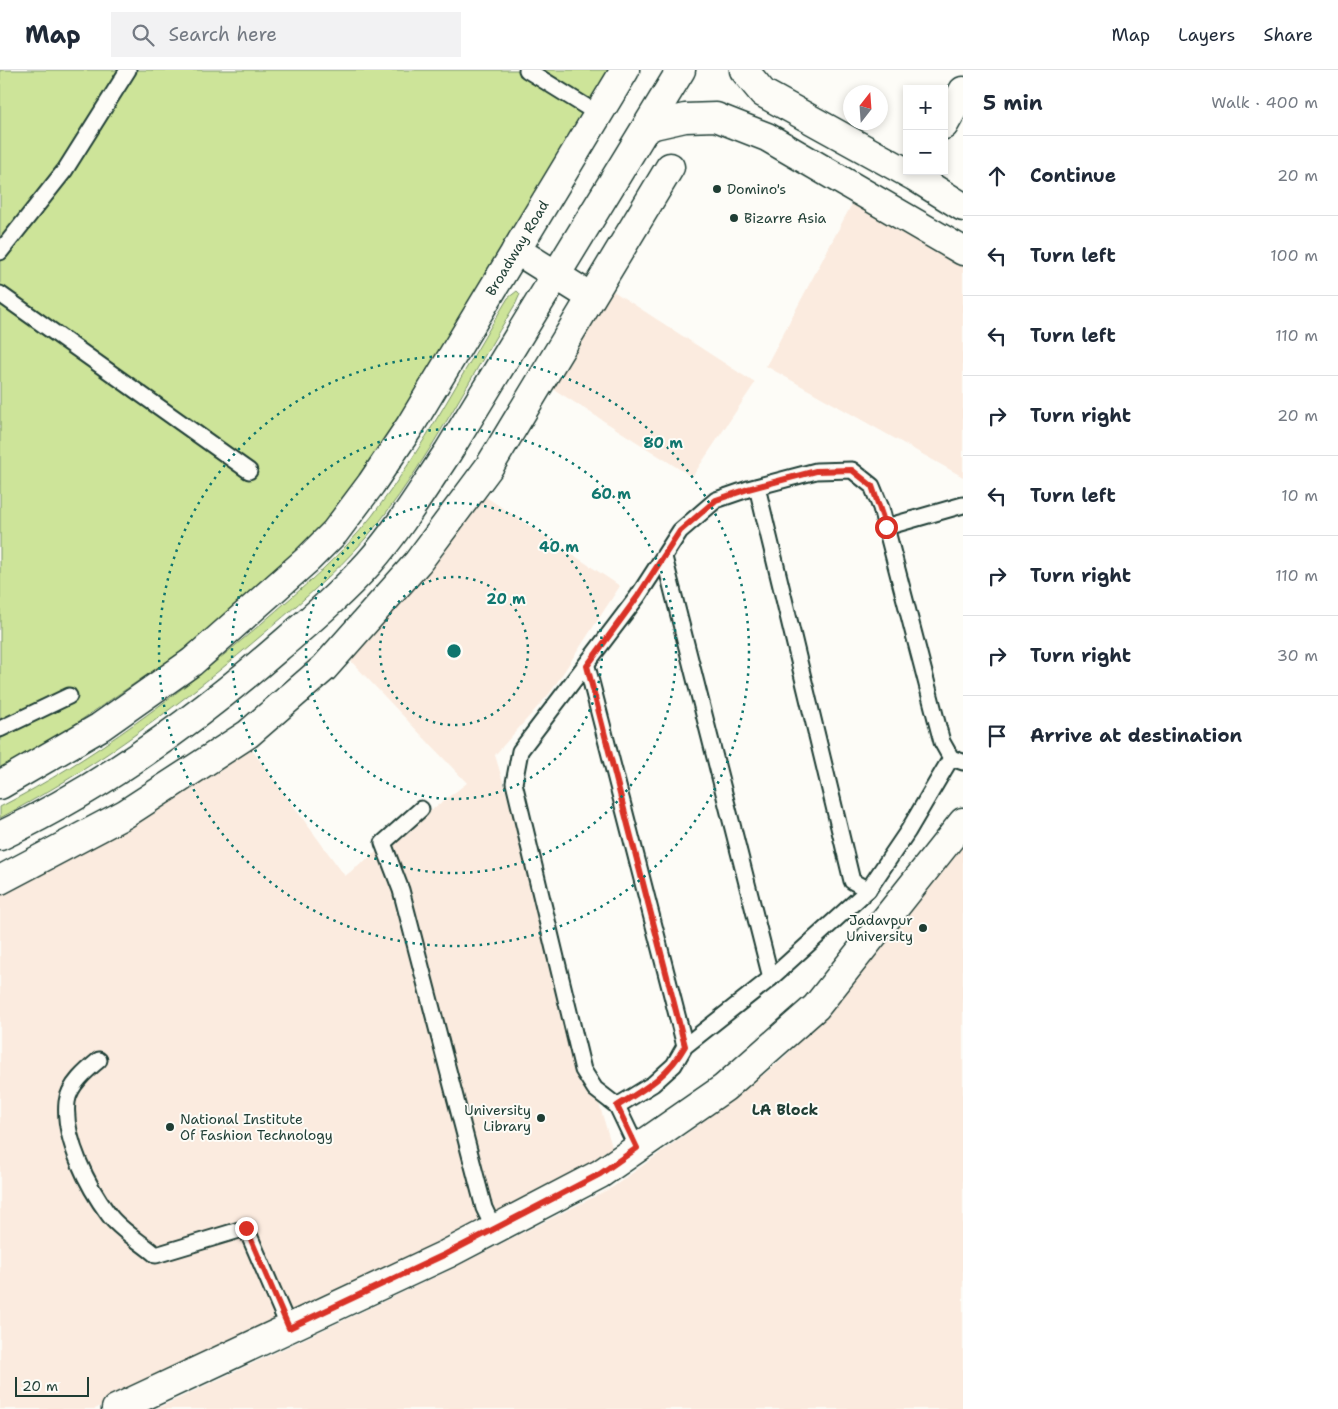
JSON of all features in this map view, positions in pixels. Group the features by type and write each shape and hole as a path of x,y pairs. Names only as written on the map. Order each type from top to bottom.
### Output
{"street":[{"name":"Broadway Road","path":"0,785 100,727 192,662 307,560 334,532 371,484 410,426 625,70"},
{"path":"0,836 35,820 126,766 221,698 340,594 370,562 409,510 681,70"},
{"path":"744,70 763,94 903,167"},
{"path":"948,118 963,91"},
{"path":"644,130 654,125 685,118 716,117 767,137 963,252"},
{"path":"0,880 125,814 248,734 324,668 418,562 489,467 670,167"},
{"path":"918,175 963,207"},
{"path":"516,250 591,297"},
{"path":"116,1409 446,1254 600,1174 724,1088 816,1007 963,822"}],"lane":[{"path":"0,252 65,170 128,70"},
{"path":"527,70 598,114"},
{"path":"0,294 249,471"},
{"path":"617,1106 653,1084 674,1065 685,1046 772,978 868,890 957,760 942,742 886,527 872,486 852,470 816,471 716,500 680,531 638,596 587,666 520,751 514,783 583,1070 595,1089 617,1106 637,1148"},
{"path":"757,487 852,881 868,890"},
{"path":"886,527 963,505"},
{"path":"664,557 772,978"},
{"path":"587,666 685,1046"},
{"path":"0,729 69,696"},
{"path":"420,809 383,843 401,890 484,1208 494,1229"},
{"path":"99,1060 80,1077 67,1101 70,1140 89,1184 110,1216 156,1255 246,1228 289,1328"}],"shaded area":[{"path":"854,200 963,264 963,477 766,366"},
{"path":"607,287 755,383 692,477 547,385"},
{"path":"480,493 620,586 550,693 495,755 612,1147 581,1169 314,1304 95,1409 0,1409 0,891 247,743 345,876 467,783 348,658"},
{"path":"963,820 963,1409 156,1409 444,1273 613,1187 711,1116 782,1060 804,1036"}],"green space":[{"path":"0,70 613,70 434,363 350,494 313,541 179,653 24,759 0,770"},
{"path":"517,291 520,294 516,303 417,469 368,536 341,564 269,629 173,707 72,777 0,818 0,807 103,746 168,699 262,623 334,559 372,516 409,464 508,298"}],"place":[{"name":"Domino's","path":"717,189"},
{"name":"Bizarre Asia","path":"734,218"},
{"name":"Jadavpur University","path":"923,928"},
{"name":"University Library","path":"541,1118"},
{"name":"National Institute Of Fashion Technology","path":"170,1127"}],"district":[{"name":"LA Block","path":"785,1110"}],"route":[{"path":"246,1228 289,1328 446,1254 600,1174 637,1148 617,1106 653,1084 674,1065 685,1046 587,666 638,596 680,531 716,500 748,489 816,471 852,470 872,486 886,527"}]}
